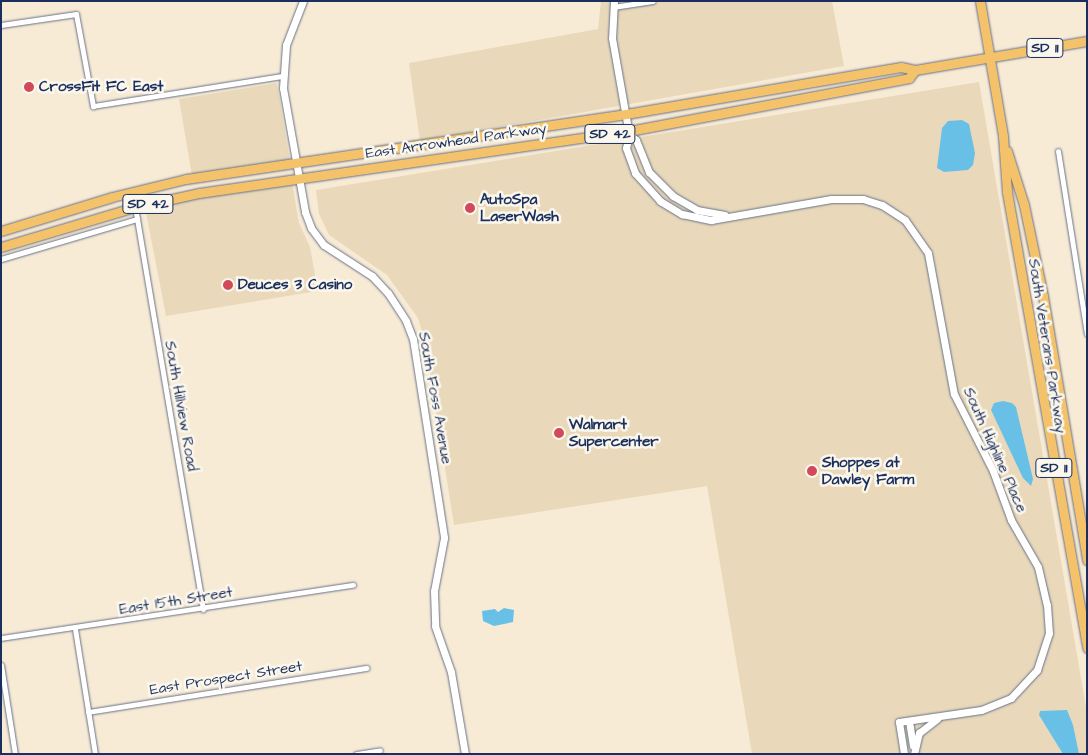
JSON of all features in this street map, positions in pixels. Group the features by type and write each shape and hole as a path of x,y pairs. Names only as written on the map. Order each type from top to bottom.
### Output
{"main road":[{"name":"South Veterans Parkway","path":"980,1 1003,136 1007,192 1087,648"},
{"name":"East Arrowhead Parkway","path":"1,231 112,197 186,179 626,114 902,67 915,70 1087,41"},
{"name":"East Arrowhead Parkway","path":"1,247 135,207 298,177 629,133 909,78 915,70"},
{"name":"South Veterans Parkway","path":"1003,136 1024,205 1043,296 1087,560"}],"street":[{"name":"South Foss Avenue","path":"303,1 286,45 282,76 305,212 314,234 332,251 365,271 384,289 401,311 413,339 444,538 434,591 434,626 451,672 465,754"},
{"path":"629,133 612,38 614,4 653,1"},
{"path":"1,25 76,14 93,106 282,76"},
{"name":"South Highline Place","path":"730,215 697,210 668,191 649,172 636,140 629,133 625,143 631,165 640,180 660,201 682,214 703,220 831,199 863,198 898,214 924,245 933,272 954,394 992,471 1011,520 1038,567 1049,624 1042,661 1020,691 997,705 899,722 904,754"},
{"path":"1058,151 1087,334"},
{"name":"South Hillview Road","path":"135,207 202,610"},
{"path":"1,259 137,219"},
{"name":"East 15th Street","path":"1,638 202,610 353,585"},
{"path":"75,629 95,754"},
{"path":"1,666 16,754"},
{"name":"East Prospect Street","path":"88,712 368,668"},
{"path":"914,754 922,730 948,715"},
{"path":"909,721 914,754"},
{"path":"356,754 380,750"}],"shaded area":[{"path":"601,1 832,1 844,66 420,141 409,63 598,29"},
{"path":"979,82 1087,713 1087,754 752,754 707,486 454,525 425,342 418,318 387,275 329,235 319,214 316,190"},
{"path":"277,83 291,167 193,182 179,99"},
{"path":"292,182 299,223 310,247 318,291 166,316 145,207"}],"water":[{"path":"962,120 969,124 975,153 973,165 968,170 944,172 937,168 942,128 948,121"},
{"path":"1003,401 1012,403 1016,407 1033,479 1031,486 1023,478 991,410 994,403"},
{"path":"504,608 514,610 513,622 494,626 483,621 482,611 495,609 498,612"},
{"path":"1067,710 1073,725 1079,754 1063,754 1039,715 1040,711"}],"place":[{"name":"CrossFit FC East","path":"29,87"},
{"name":"AutoSpa LaserWash","path":"470,208"},
{"name":"Deuces 3 Casino","path":"228,285"},
{"name":"Walmart Supercenter","path":"559,433"},
{"name":"Shoppes at Dawley Farm","path":"812,471"}]}
